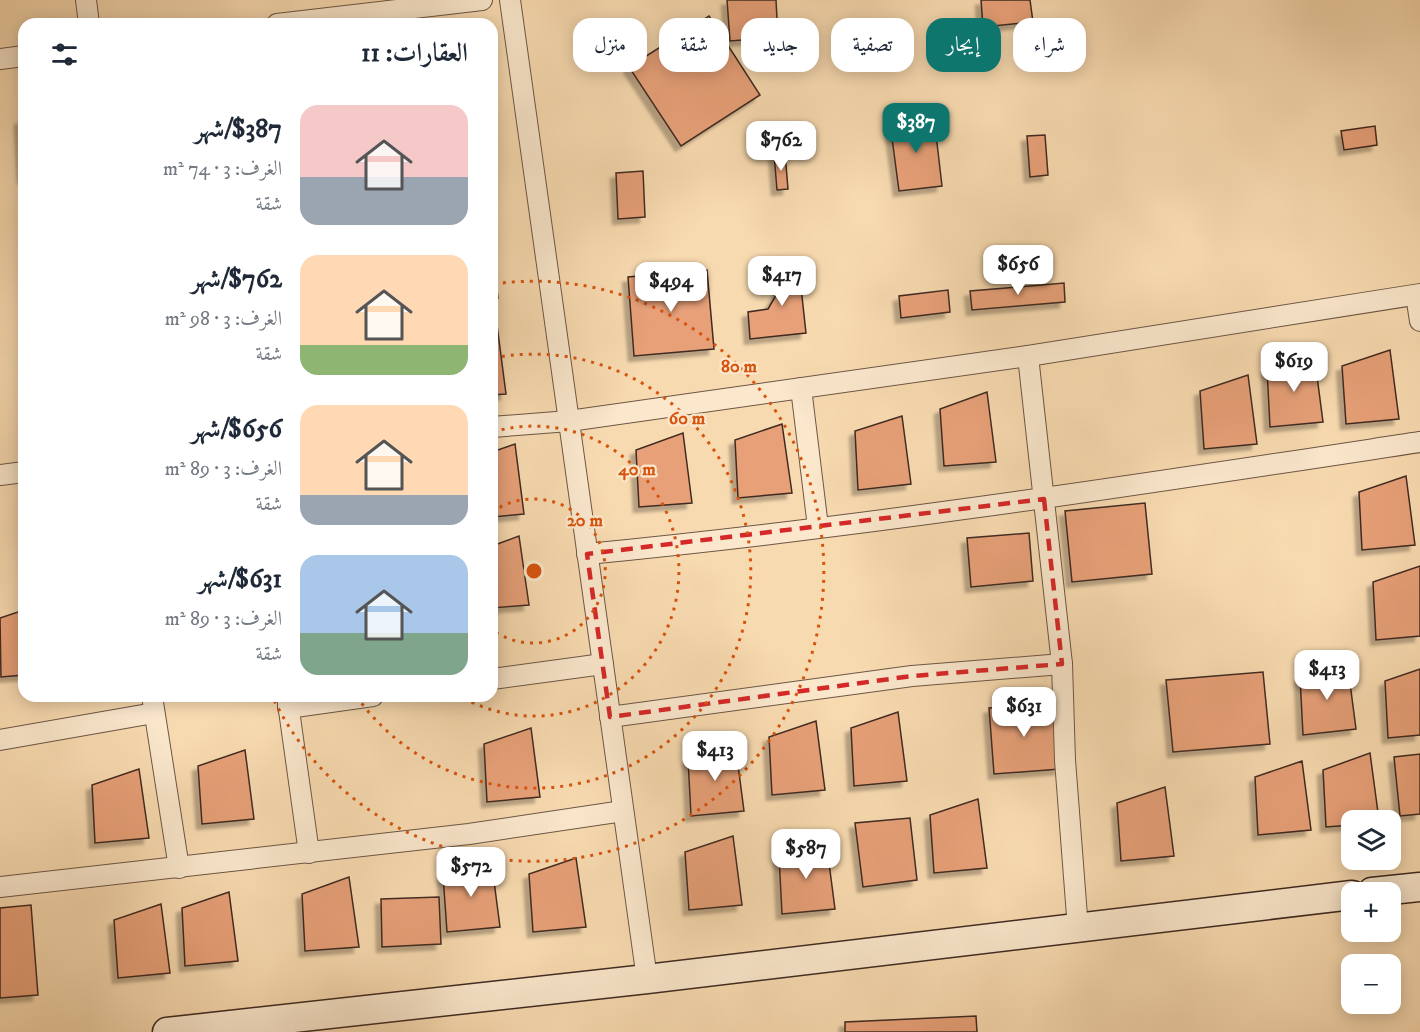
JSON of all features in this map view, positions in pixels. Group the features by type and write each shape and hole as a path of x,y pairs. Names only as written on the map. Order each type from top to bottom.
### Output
{"street":[{"path":"86,0 88,18"},
{"path":"328,18 482,0"},
{"path":"510,0 647,979"},
{"path":"0,58 18,56"},
{"path":"498,427 569,421 1028,356 1418,294 1420,321"},
{"path":"1028,356 1062,664 1065,760 1078,929"},
{"path":"801,388 818,527"},
{"path":"587,554 722,541 1044,499 1420,442"},
{"path":"0,475 18,473"},
{"path":"498,678 603,664"},
{"path":"610,717 912,676 1062,664"},
{"path":"287,702 309,853"},
{"path":"0,740 153,704 179,868"},
{"path":"0,887 469,834 623,811"},
{"path":"1401,889 1420,887"},
{"path":"167,1032 647,979 1341,896"}],"highlighted area":[{"path":"1044,499 1062,664 912,676 610,717 587,554"}],"building":[{"path":"727,0 776,0 777,18 741,18 741,40 730,41"},
{"path":"981,0 1030,0 1032,18 1013,18 1013,24 1001,25 1001,18 982,18"},
{"path":"729,47 741,66 741,72 745,72 760,95 681,146 632,72 647,72 647,56 659,48 659,72 729,72"},
{"path":"934,117 942,186 899,191 890,123"},
{"path":"1375,126 1377,145 1344,150 1341,131"},
{"path":"1045,135 1048,175 1030,177 1027,136"},
{"path":"785,153 788,189 777,190 774,154"},
{"path":"643,171 645,217 618,219 616,173"},
{"path":"798,260 806,333 750,339 748,312 768,309 778,292 777,262"},
{"path":"707,270 714,349 634,356 628,277"},
{"path":"1064,283 1065,302 972,310 970,291"},
{"path":"948,290 950,312 901,318 899,296"},
{"path":"498,333 506,394 498,395"},
{"path":"1390,350 1399,419 1346,424 1342,366"},
{"path":"1314,353 1323,422 1270,427 1267,369"},
{"path":"1248,375 1257,444 1204,449 1200,391"},
{"path":"987,392 996,462 944,466 940,409"},
{"path":"902,416 911,484 858,490 855,431"},
{"path":"782,424 792,493 738,498 735,440"},
{"path":"683,433 692,503 639,507 636,450"},
{"path":"515,444 524,514 498,516 498,450"},
{"path":"1406,476 1415,545 1362,550 1359,492"},
{"path":"1145,503 1152,574 1072,582 1065,511"},
{"path":"1029,533 1033,581 971,587 967,538"},
{"path":"519,536 529,605 498,608 498,544"},
{"path":"1420,566 1420,636 1376,640 1373,582"},
{"path":"18,612 18,676 1,677 0,618"},
{"path":"1347,660 1356,729 1303,735 1300,677"},
{"path":"1420,669 1420,735 1388,738 1385,681"},
{"path":"1263,672 1270,744 1173,752 1166,680"},
{"path":"1055,703 1060,769 994,774 989,708"},
{"path":"898,712 907,781 854,786 851,728"},
{"path":"816,721 825,790 772,795 769,737"},
{"path":"531,728 540,797 487,802 484,744"},
{"path":"735,742 744,811 691,816 688,759"},
{"path":"245,750 254,819 202,824 198,766"},
{"path":"1370,753 1378,810 1341,810 1341,826 1326,827 1323,770"},
{"path":"1420,754 1420,814 1401,816 1394,757"},
{"path":"1302,761 1311,830 1258,835 1255,777"},
{"path":"139,769 149,838 95,843 92,785"},
{"path":"1165,787 1174,856 1121,861 1117,803"},
{"path":"978,799 987,868 934,873 930,815"},
{"path":"910,818 917,880 863,887 855,823"},
{"path":"733,836 742,905 689,910 685,852"},
{"path":"826,840 835,909 782,914 779,856"},
{"path":"491,858 500,927 447,932 443,875"},
{"path":"576,858 586,927 533,932 529,874"},
{"path":"349,877 359,947 305,951 302,894"},
{"path":"229,892 238,961 185,966 182,908"},
{"path":"439,897 441,944 382,947 381,899"},
{"path":"161,904 170,973 118,978 114,920"},
{"path":"31,905 38,995 0,998 0,908"},
{"path":"976,1016 977,1032 845,1032 845,1022"}]}
